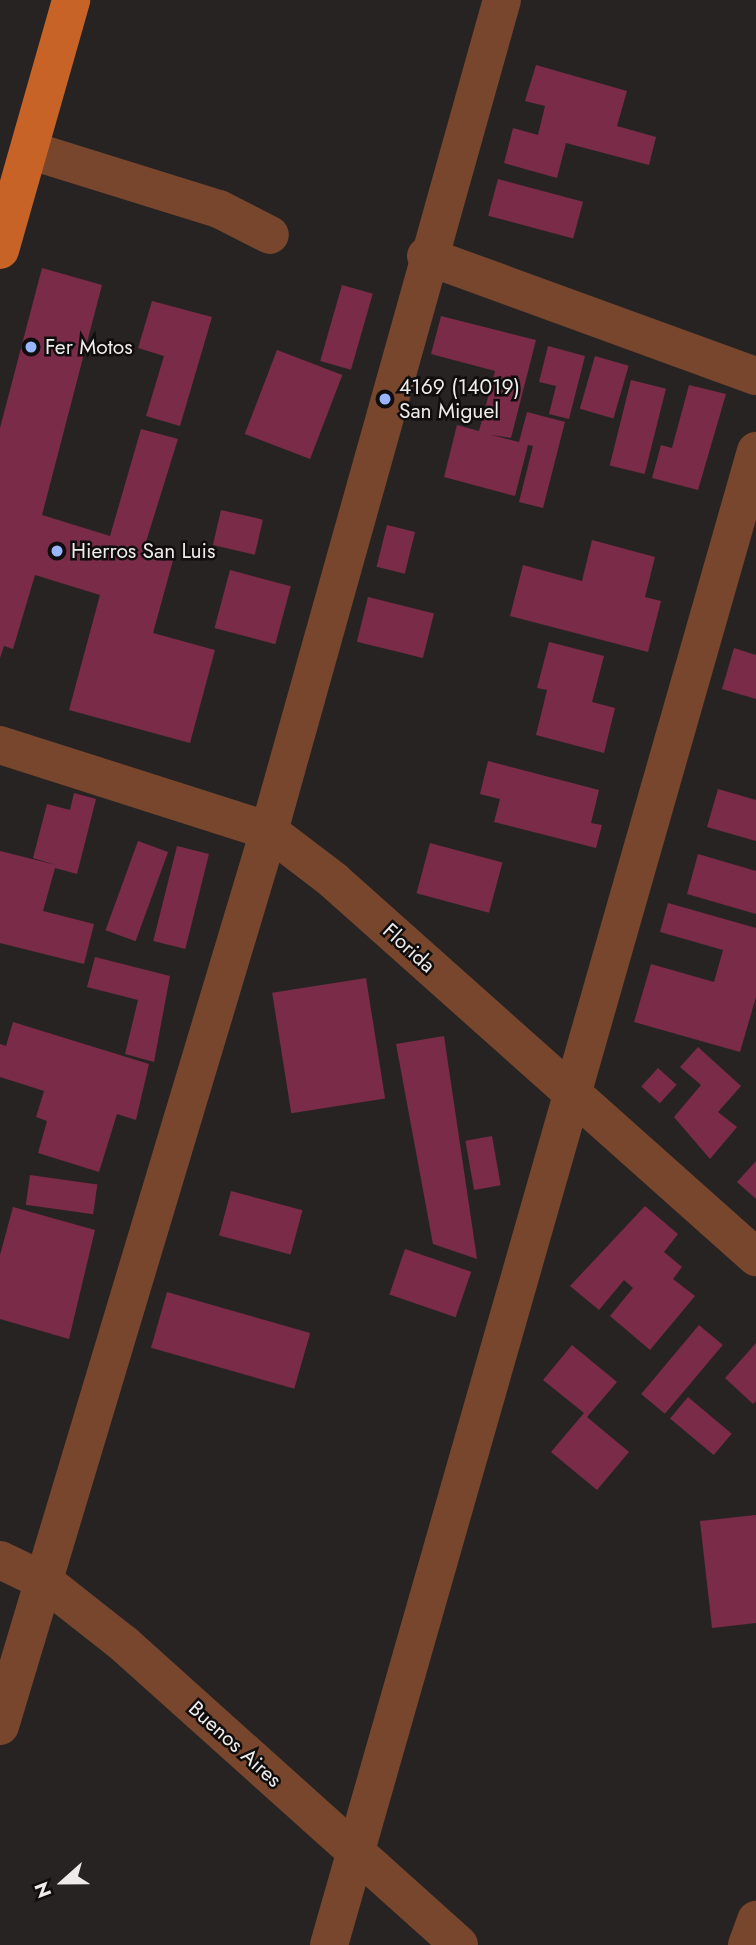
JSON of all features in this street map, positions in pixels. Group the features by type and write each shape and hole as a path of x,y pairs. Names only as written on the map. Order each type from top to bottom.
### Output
{"main road":[{"path":"0,250 71,0"}],"street":[{"path":"0,1726 269,831 426,256 502,0"},
{"path":"29,150 219,209 270,235"},
{"path":"426,256 756,376"},
{"path":"329,1945 352,1849 756,451"},
{"name":"Florida","path":"0,745 269,831 756,1257"},
{"name":"Buenos Aires","path":"0,1560 44,1581 459,1945"},
{"path":"747,1945 756,1920"}],"building":[{"path":"536,65 627,91 617,126 656,137 649,165 566,143 557,178 504,163 513,128 538,135 545,106 525,101"},
{"path":"498,179 583,202 573,238 488,216"},
{"path":"42,268 102,285 42,515 110,536 141,429 178,439 145,545 175,553 153,633 215,650 190,743 69,710 100,595 35,575 13,649 4,646 0,658 0,428"},
{"path":"342,285 373,294 351,370 320,361"},
{"path":"152,301 212,317 180,426 146,416 164,356 138,348"},
{"path":"441,316 536,340 511,438 491,435 519,442 527,412 565,422 543,508 519,502 533,446 528,445 515,496 444,477 457,425 479,431 495,371 431,354"},
{"path":"548,346 585,356 569,419 549,414 556,386 539,382"},
{"path":"277,350 342,375 310,459 245,434"},
{"path":"595,356 629,366 613,419 580,409"},
{"path":"631,380 666,389 645,474 610,465"},
{"path":"689,385 726,394 698,490 652,478 661,445 672,448"},
{"path":"221,510 263,520 255,555 213,545"},
{"path":"387,525 415,532 405,574 377,567"},
{"path":"592,540 655,557 645,597 661,601 648,652 510,616 523,565 582,581"},
{"path":"230,570 291,586 275,644 214,628"},
{"path":"368,597 434,613 423,658 357,642"},
{"path":"549,642 604,656 592,702 615,708 604,753 536,735 547,690 537,688"},
{"path":"734,648 756,655 756,699 722,689"},
{"path":"488,761 599,790 591,823 602,825 596,848 494,822 500,799 480,794"},
{"path":"718,789 756,800 756,841 707,827"},
{"path":"74,793 96,799 77,874 55,868 43,911 94,924 84,964 0,943 0,851 56,865 33,858 47,804 70,810"},
{"path":"138,841 168,852 136,941 106,930"},
{"path":"430,843 502,862 489,913 417,893"},
{"path":"177,846 209,854 185,949 153,941"},
{"path":"698,854 756,871 756,914 687,894"},
{"path":"668,903 756,928 756,997 740,1052 634,1022 651,964 714,982 723,950 660,932"},
{"path":"95,957 170,976 154,1062 125,1054 138,1000 87,987"},
{"path":"366,978 385,1098 291,1113 272,993"},
{"path":"13,1022 149,1064 136,1120 117,1114 99,1172 38,1153 47,1121 36,1117 44,1091 0,1077 0,1044 6,1046"},
{"path":"444,1036 477,1259 433,1244 396,1044"},
{"path":"698,1047 741,1086 718,1112 737,1127 710,1159 674,1117 701,1085 680,1067"},
{"path":"658,1068 677,1085 660,1103 641,1087"},
{"path":"492,1136 501,1185 474,1190 465,1141"},
{"path":"756,1161 756,1199 737,1182"},
{"path":"30,1175 97,1184 93,1214 26,1205"},
{"path":"231,1191 302,1210 291,1255 219,1235"},
{"path":"645,1206 678,1234 664,1252 682,1267 673,1279 695,1296 650,1350 610,1316 633,1288 624,1280 599,1310 570,1286"},
{"path":"13,1207 95,1230 69,1339 0,1319 0,1255"},
{"path":"405,1249 471,1272 456,1317 389,1294"},
{"path":"167,1292 310,1333 294,1389 151,1348"},
{"path":"699,1325 723,1345 665,1414 641,1394"},
{"path":"756,1343 756,1401 753,1404 725,1378"},
{"path":"572,1345 617,1382 587,1417 629,1452 597,1490 551,1452 584,1413 543,1380"},
{"path":"688,1397 732,1434 714,1455 670,1418"},
{"path":"756,1515 756,1623 712,1628 700,1521"}],"place":[{"name":"Fer Motos","path":"31,347"},
{"name":"4169 (14019) San Miguel","path":"385,399"},
{"name":"Hierros San Luis","path":"57,551"}]}
